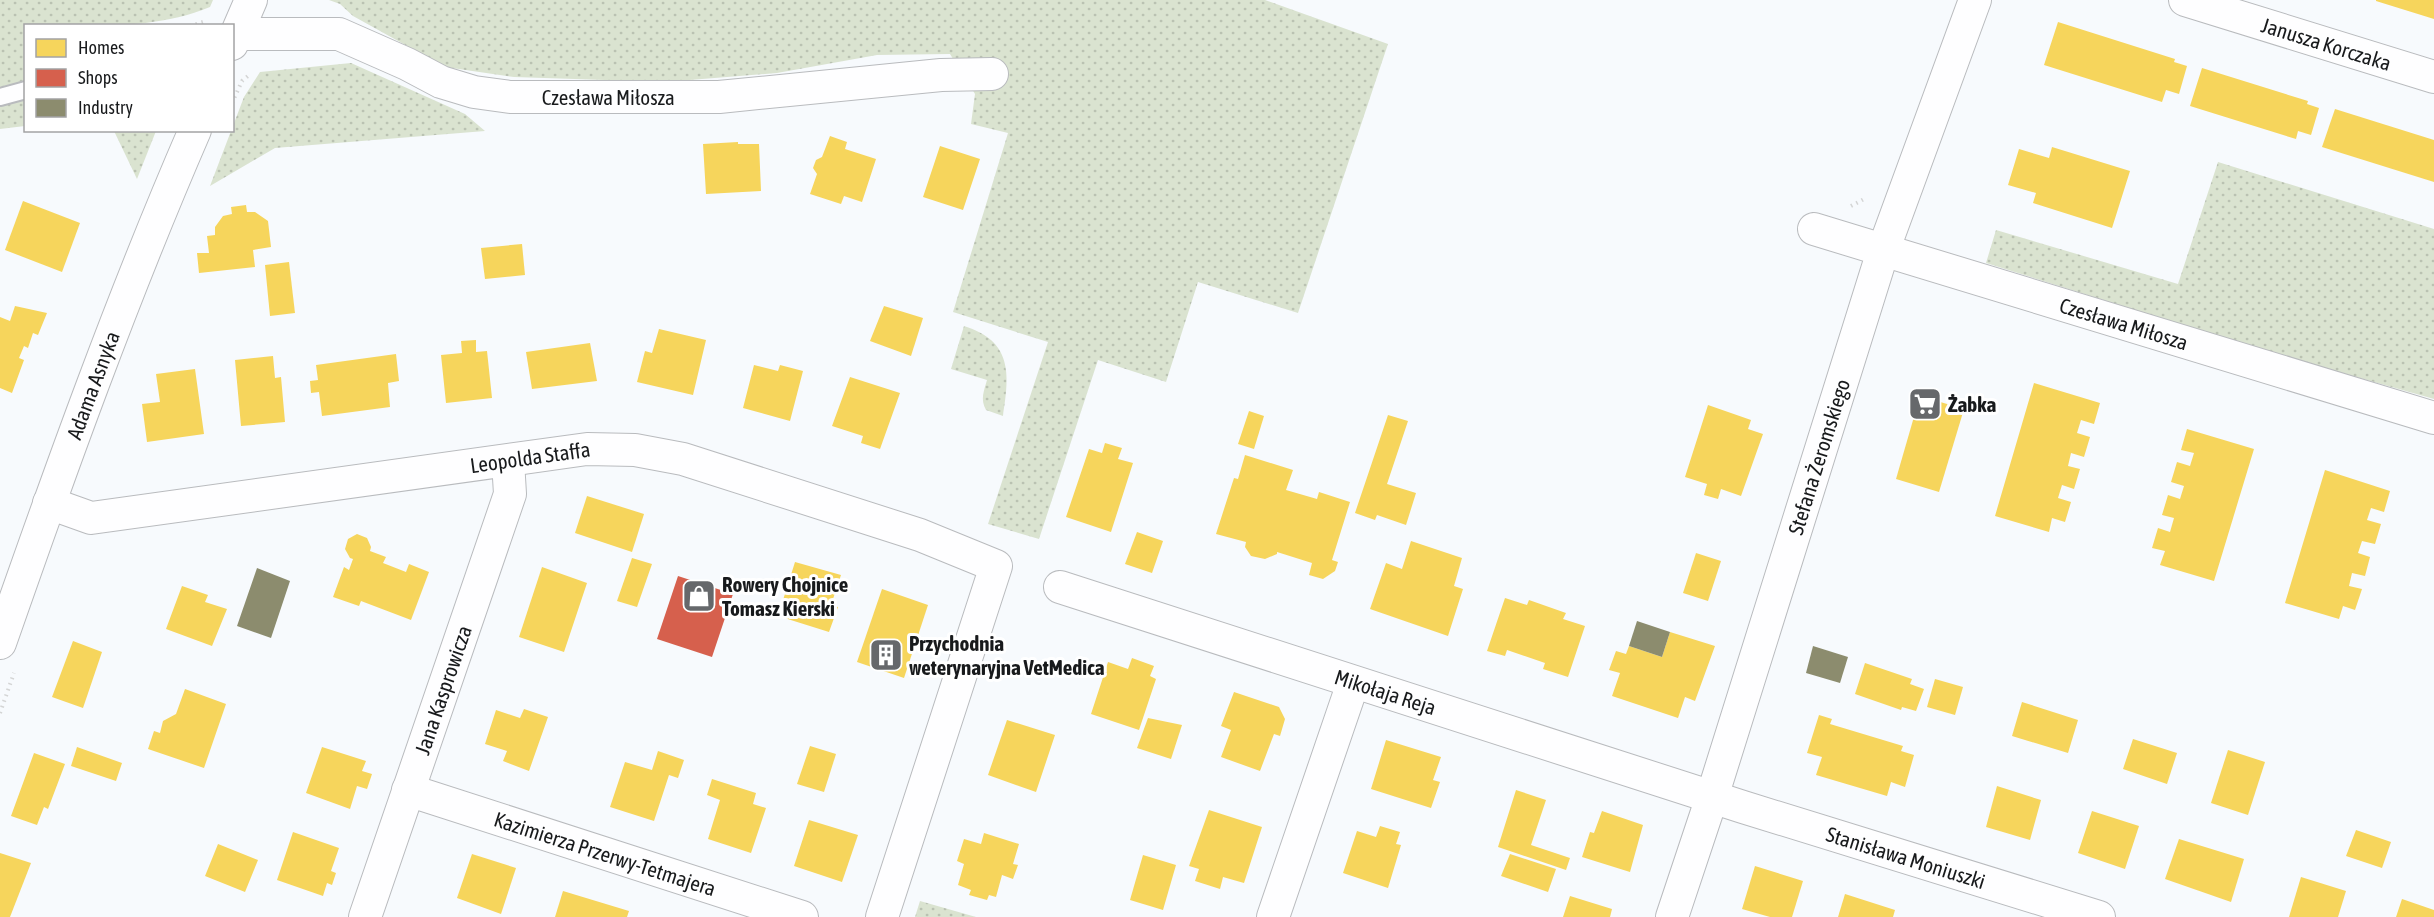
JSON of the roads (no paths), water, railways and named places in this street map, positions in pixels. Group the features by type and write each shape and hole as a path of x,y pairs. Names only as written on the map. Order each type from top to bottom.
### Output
{"street":[{"path":"235,39 251,0"},
{"name":"Stefana Żeromskiego","path":"1672,917 1712,797 1883,251 1976,0"},
{"name":"Janusza Korczaka","path":"2185,0 2434,77"},
{"name":"Czesława Miłosza","path":"235,39 339,34 407,64 441,82 474,92 510,97 719,97 940,75 992,74"},
{"name":"Adama Asnyka","path":"0,644 49,503 143,253 194,132"},
{"name":"Czesława Miłosza","path":"1814,229 2434,418"},
{"name":"Leopolda Staffa","path":"49,503 91,518 587,449 635,450 683,459 920,535 996,566 882,917"},
{"name":"Jana Kasprowicza","path":"365,917 510,494 508,461"},
{"name":"Mikołaja Reja","path":"1060,587 1712,797"},
{"path":"1273,917 1353,683"},
{"name":"Kazimierza Przerwy-Tetmajera","path":"408,790 802,917"},
{"name":"Stanisława Moniuszki","path":"1712,797 2099,917"}],"lane":[{"path":"0,97 24,91"}],"place":[{"name":"Żabka","path":"1925,404"},
{"name":"Rowery Chojnice Tomasz Kierski","path":"699,596"},
{"name":"Przychodnia weterynaryjna VetMedica","path":"886,655"}]}
